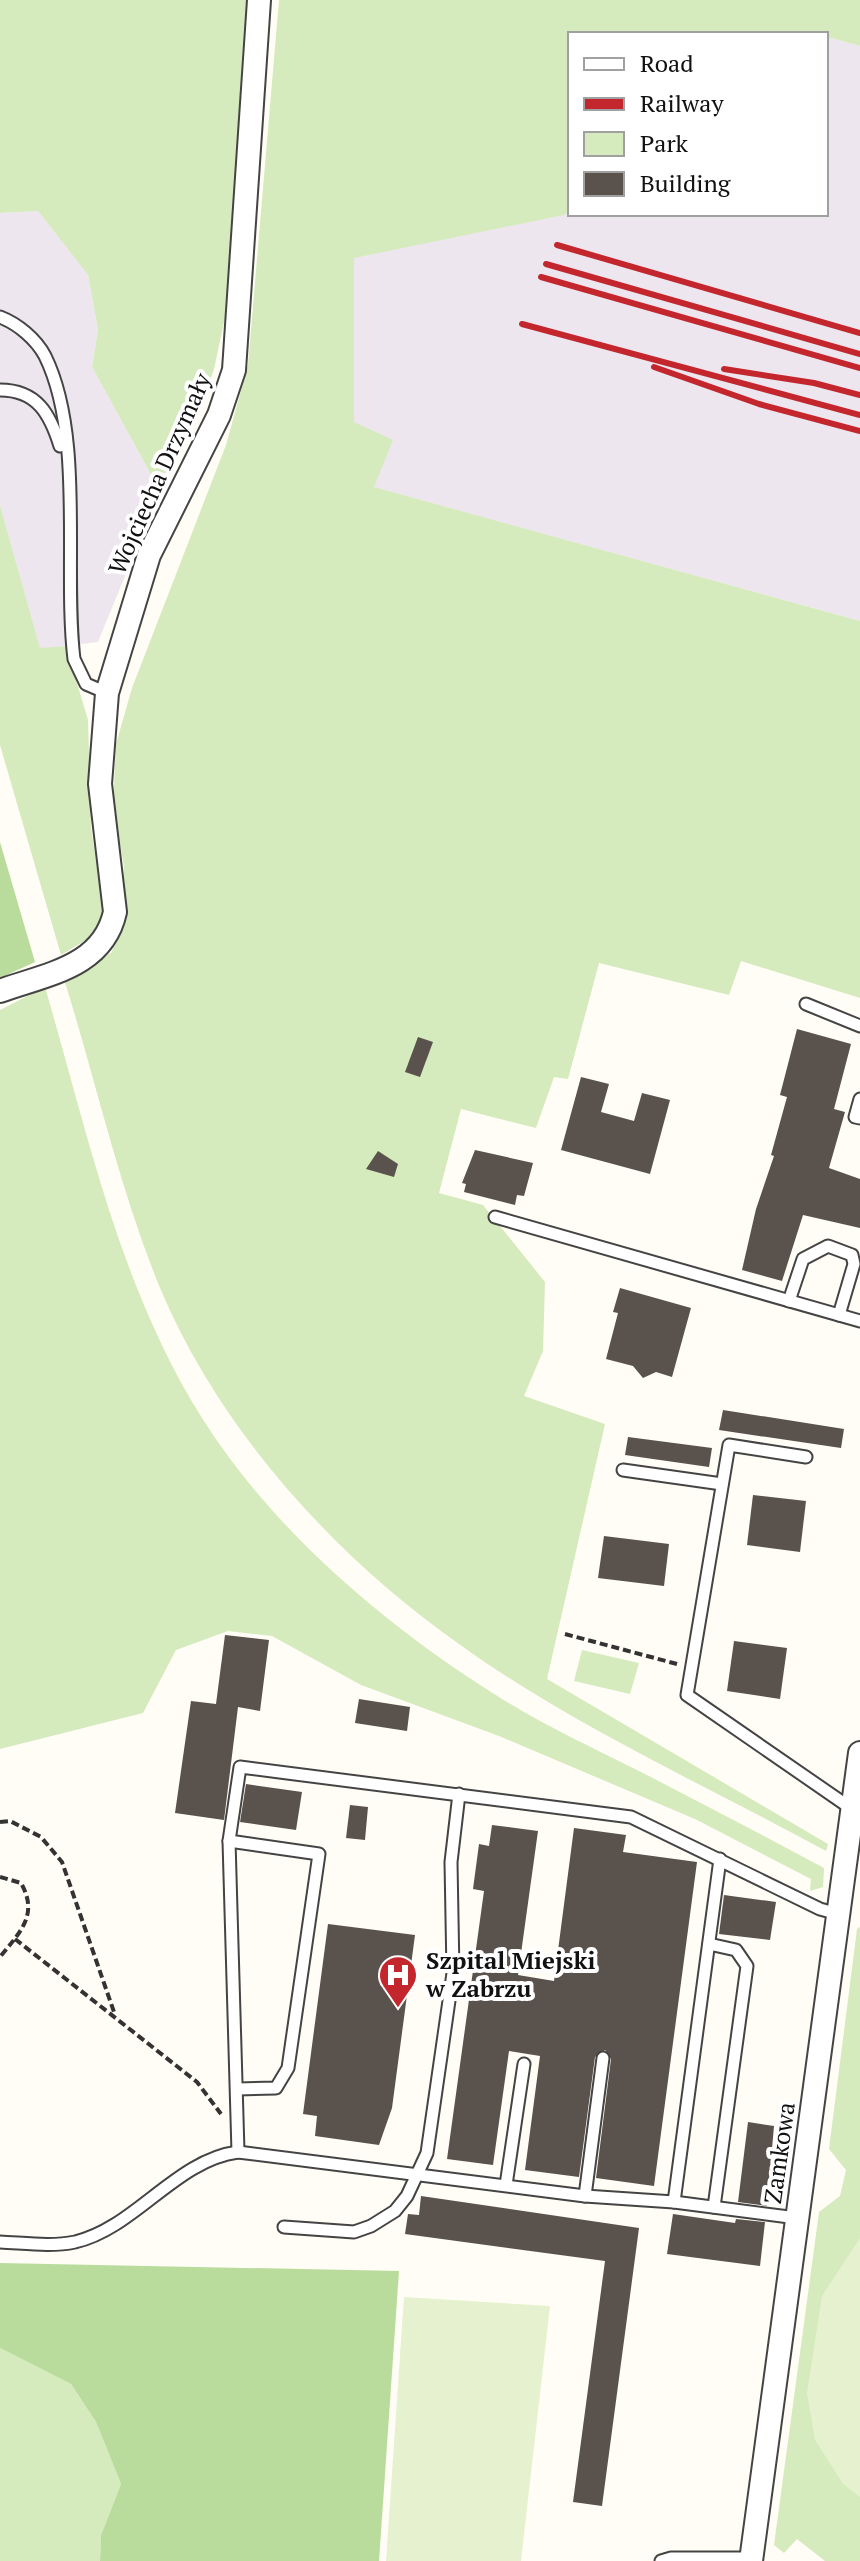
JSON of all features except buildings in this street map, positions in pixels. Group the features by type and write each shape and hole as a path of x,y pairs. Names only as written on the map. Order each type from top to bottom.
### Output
{"street":[{"name":"Wojciecha Drzymały","path":"0,991 88,957 111,930 115,912 102,822 100,784 107,693 149,555 219,415 234,370 259,0"},
{"name":"Zamkowa","path":"751,2560 838,1914 854,1820 860,1753"}],"lane":[{"path":"0,317 22,329 45,356 60,407 67,466 74,659 86,684 107,693"},
{"path":"0,390 28,394 44,407 67,466"},
{"path":"806,1004 860,1026"},
{"path":"860,1099 855,1117 860,1118"},
{"path":"495,1217 860,1321"},
{"path":"789,1301 803,1259 828,1246 852,1255 854,1264 839,1315"},
{"path":"806,1457 729,1445 687,1695 854,1820"},
{"path":"623,1470 722,1484"},
{"path":"238,2152 229,1841 240,1767 631,1817 820,1909 838,1914"},
{"path":"284,2227 354,2232 371,2226 395,2211 418,2174 429,2140 453,1973 451,1862 459,1794"},
{"path":"229,1841 319,1854 288,2068 276,2088 237,2089"},
{"path":"674,2202 720,1859"},
{"path":"709,1944 736,1950 747,1966 714,2207"},
{"path":"585,2196 603,2058"},
{"path":"506,2185 524,2064"},
{"path":"0,2242 56,2244 95,2235 205,2162 238,2152 585,2196 674,2202 797,2218"},
{"path":"661,2561 671,2558 751,2560"}],"path":[{"path":"565,1634 691,1668"},
{"path":"0,1822 10,1821 41,1837 62,1862 115,2014"},
{"path":"0,1877 21,1883 28,1896 30,1915 0,1957"},
{"path":"15,1939 115,2014 197,2082 223,2116"}],"shaded area":[{"path":"828,40 860,46 860,621 373,487 354,422 354,257 568,212 568,216 828,216"},
{"path":"38,211 88,275 98,330 92,367 160,491 98,642 40,649 0,505 0,213"}],"green space":[{"path":"0,0 248,0 226,313 214,369 199,412 160,491 92,367 98,330 88,275 38,211 0,213"},
{"path":"279,0 860,0 860,46 828,40 828,32 568,32 568,212 354,258 354,422 393,440 374,487 860,621 860,998 741,961 729,995 599,963 568,1079 554,1077 536,1128 461,1109 439,1193 483,1205 545,1282 543,1351 524,1396 605,1424 547,1679 828,1844 826,1851 592,1728 547,1701 459,1644 368,1571 285,1486 214,1391 185,1340 145,1250 64,979 111,953 122,931 124,866 113,807 116,744 132,688 226,445 248,365"},
{"path":"0,505 40,648 66,646 88,720 91,827 104,917 86,940 61,955 0,745"},
{"path":"0,842 35,962 0,978"},
{"path":"45,987 108,1208 148,1316 202,1418 263,1499 335,1574 457,1670 550,1726 824,1868 823,1887 810,1891 811,1879 695,1819 499,1736 361,1685 272,1636 228,1631 176,1650 143,1713 0,1749 0,1010"},
{"path":"582,1650 639,1663 630,1694 574,1681"},
{"path":"860,1927 860,2561 825,2561 797,2539 784,2553 774,2545 819,2212 840,2196 846,2170 829,2149 857,1929"},
{"path":"860,2238 860,2497 843,2484 815,2440 807,2393 822,2296"},
{"path":"0,2263 399,2271 379,2561 100,2561 101,2535 121,2484 96,2422 71,2384 0,2348"},
{"path":"404,2297 550,2306 521,2561 386,2561"},
{"path":"0,2348 71,2384 96,2422 121,2484 101,2535 100,2561 0,2561"}],"railway":[{"path":"557,245 860,333"},
{"path":"546,264 860,354"},
{"path":"541,277 860,368"},
{"path":"522,324 860,415"},
{"path":"654,367 759,404 860,431"},
{"path":"724,369 814,383 860,395"}],"place":[{"name":"Szpital Miejski w Zabrzu","path":"398,2009"}]}
